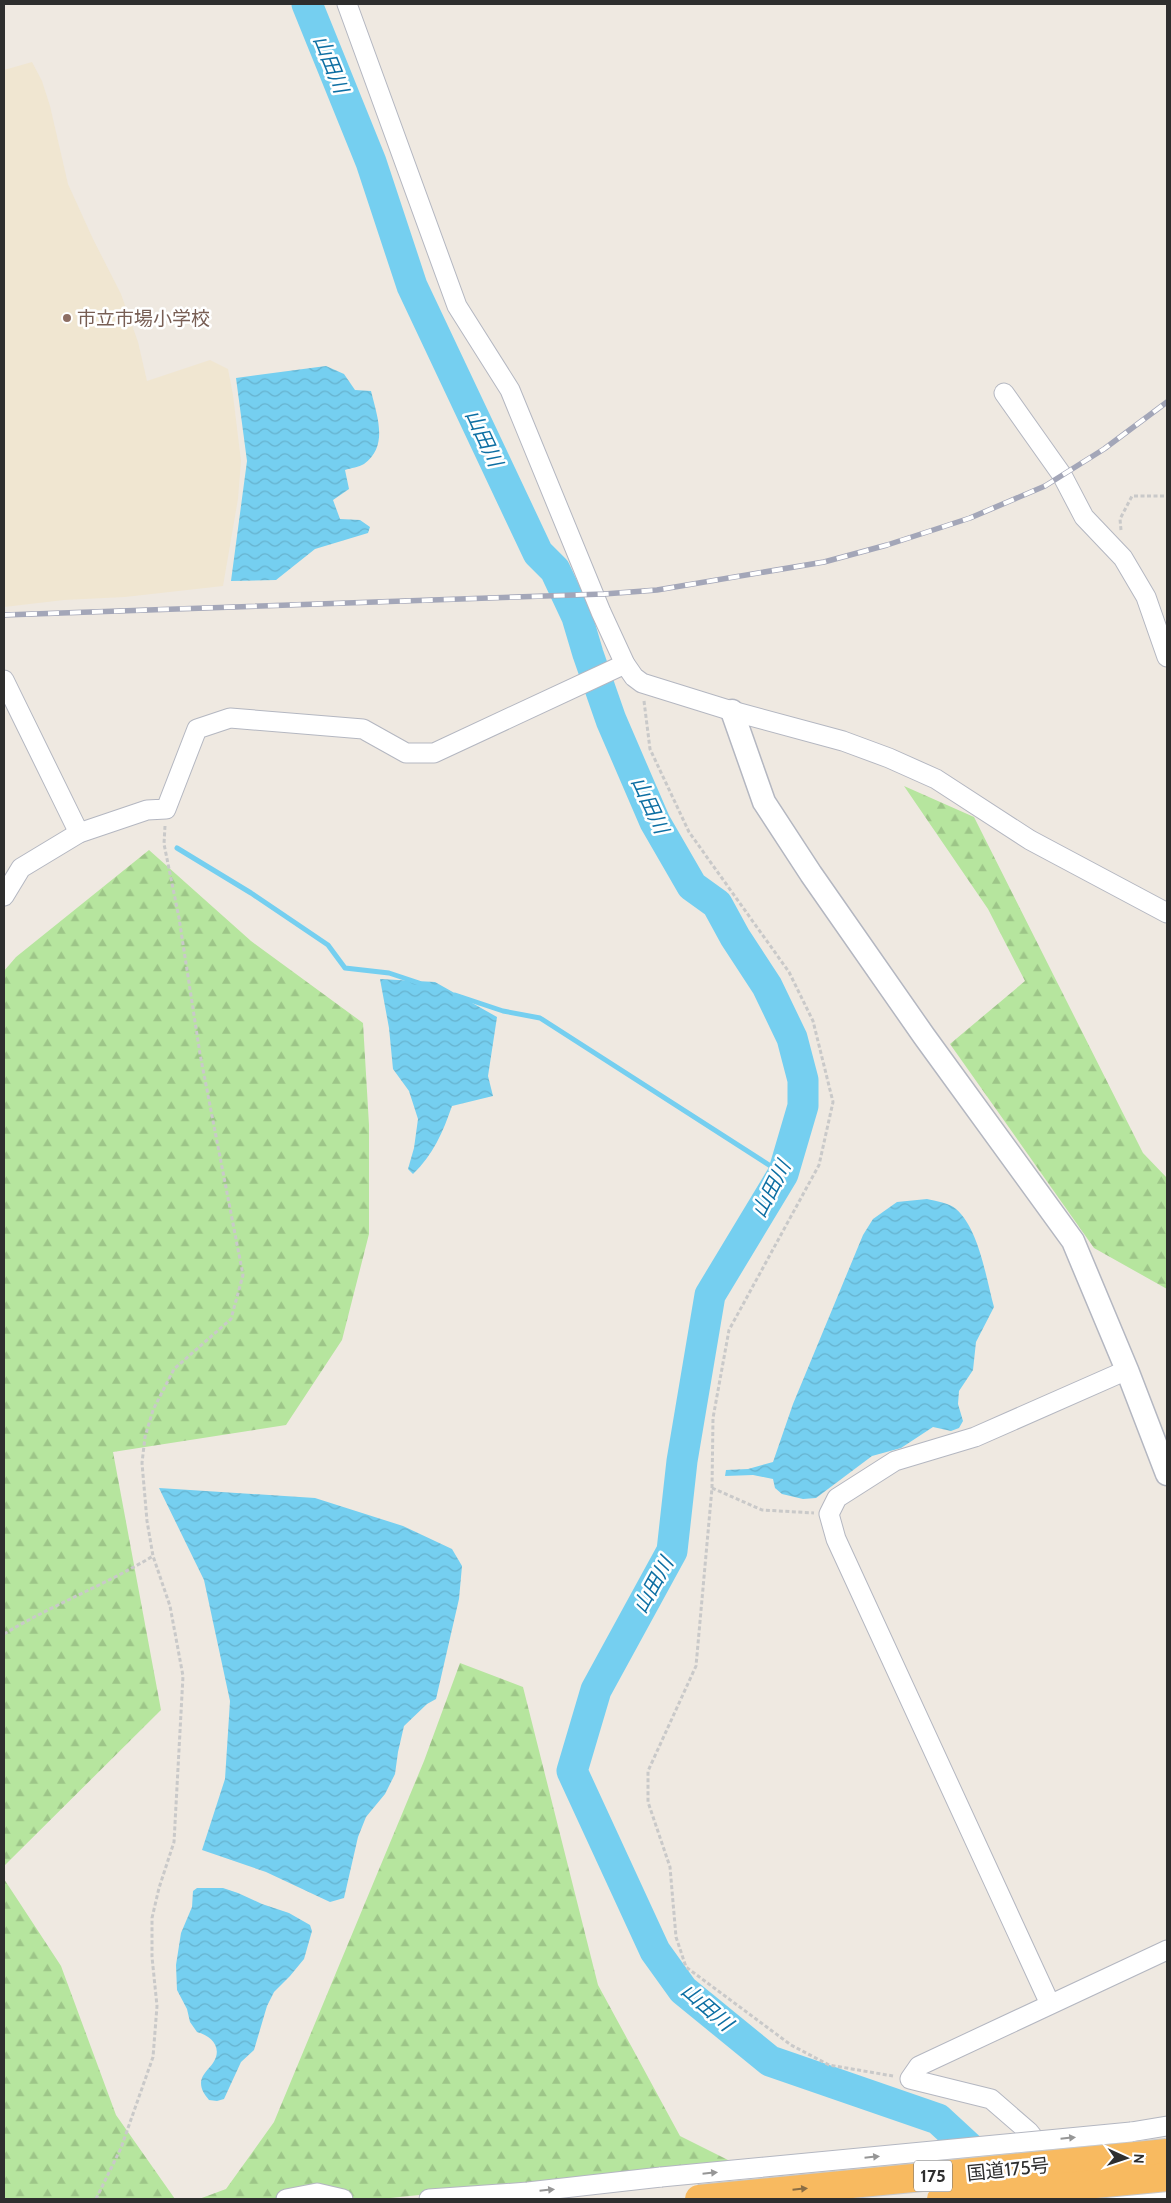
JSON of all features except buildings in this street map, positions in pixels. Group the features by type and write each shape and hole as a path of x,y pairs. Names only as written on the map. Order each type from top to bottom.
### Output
{"highway":[{"name":"国道175号","path":"699,2199 1167,2153"},
{"name":"国道175号","path":"941,2199 1164,2188"}],"street":[{"path":"347,4 457,306 510,390 601,612 625,664 634,676 642,683 732,712 843,741 889,758 936,779 1030,840 1167,913"},
{"path":"1004,393 1062,475 1084,516 1123,558 1146,597 1167,656"},
{"path":"4,896 21,868 79,832 147,810 166,809 197,729 230,718 363,730 406,754 434,752 625,664"},
{"path":"4,680 79,832"},
{"path":"732,712 764,802 811,874 913,1020 1073,1241 1127,1370 1167,1474"},
{"path":"1050,2004 836,1539 829,1514 837,1498 895,1461 975,1438 1127,1370"},
{"path":"1083,2199 1029,2132 991,2099 910,2079 919,2066 1167,1950"},
{"path":"428,2199 528,2192 661,2177 1131,2132 1167,2126"},
{"path":"1111,2199 1164,2188"},
{"path":"286,2199 318,2193 343,2199"}],"path":[{"path":"1123,558 1120,519 1132,496 1167,496"},
{"path":"642,683 650,748 689,832 789,972 812,1021 833,1102 819,1165 729,1330 714,1418 712,1488 696,1666 648,1770 648,1802 670,1867 676,1937 686,1967 791,2045 830,2065 910,2079"},
{"path":"96,2199 121,2148 153,2057 157,2006 152,1957 152,1918 159,1888 174,1842 183,1676 170,1606 153,1556 147,1521 142,1463 145,1437 153,1410 174,1369 231,1319 243,1275 200,1054 179,918 164,844 166,809"},
{"path":"712,1488 762,1510 829,1514"},
{"path":"4,1634 37,1614 116,1578 153,1556"}],"shaded area":[{"name":"市立市場小学校","path":"32,62 42,81 50,106 68,184 121,294 138,342 147,381 210,360 228,369 241,461 238,499 223,586 125,597 64,600 4,607 4,70"}],"green space":[{"path":"904,786 974,817 1143,1153 1167,1178 1167,1289 1094,1248 950,1044 1025,981 988,909"},
{"path":"149,850 251,941 363,1023 369,1125 369,1234 342,1340 286,1425 113,1452 161,1710 4,1866 4,971 16,957"},
{"path":"460,1663 523,1687 598,1985 680,2136 732,2162 381,2199 199,2199 226,2189 274,2122 424,1761"},
{"path":"4,1879 61,1966 116,2115 175,2199 4,2199"}],"water":[{"path":"326,366 344,374 355,390 371,391 376,410 379,440 376,449 372,457 364,464 345,470 349,489 333,500 340,519 360,520 370,527 368,533 315,549 276,580 231,581 247,461 236,378"},
{"path":"380,979 435,982 497,1017 488,1076 493,1096 452,1106 437,1143 413,1174 408,1169 414,1148 418,1119 409,1091 393,1069 389,1028"},
{"path":"927,1199 942,1202 956,1209 971,1229 981,1255 994,1307 976,1342 973,1370 959,1391 958,1404 963,1421 959,1428 951,1431 933,1427 901,1448 872,1456 816,1498 803,1499 782,1494 775,1488 773,1479 753,1475 725,1476 726,1470 748,1469 773,1462 793,1404 863,1235 873,1219 897,1202"},
{"path":"159,1488 315,1498 403,1526 452,1549 462,1566 459,1599 436,1699 427,1704 404,1726 395,1774 385,1794 366,1817 358,1837 344,1898 330,1902 266,1872 202,1850 225,1779 230,1701 204,1580"},
{"path":"197,1888 223,1888 238,1893 289,1913 310,1925 312,1931 304,1959 274,1992 267,2006 254,2050 241,2062 224,2099 217,2101 209,2100 202,2090 201,2083 204,2075 216,2058 216,2048 207,2036 197,2032 190,2022 187,2009 177,1990 176,1965 181,1933 192,1907 193,1891"}],"waterway":[{"name":"山田川","path":"307,4 371,162 412,286 538,553 555,570 577,617 611,720 655,822 692,886 717,904 735,937 767,986 792,1038 803,1080 803,1106 783,1174 710,1295 682,1461 672,1551 596,1690 572,1771 655,1951 683,1990 770,2061 938,2119 990,2167"},
{"path":"177,848 251,893 328,945 345,968 389,973 419,983"},
{"path":"455,995 503,1011 540,1018 783,1174"}],"railway":[{"path":"4,615 604,594 657,590 824,562 887,545 970,518 1045,486 1104,449 1167,402"}],"place":[{"name":"市立市場小学校","path":"67,318"}]}
